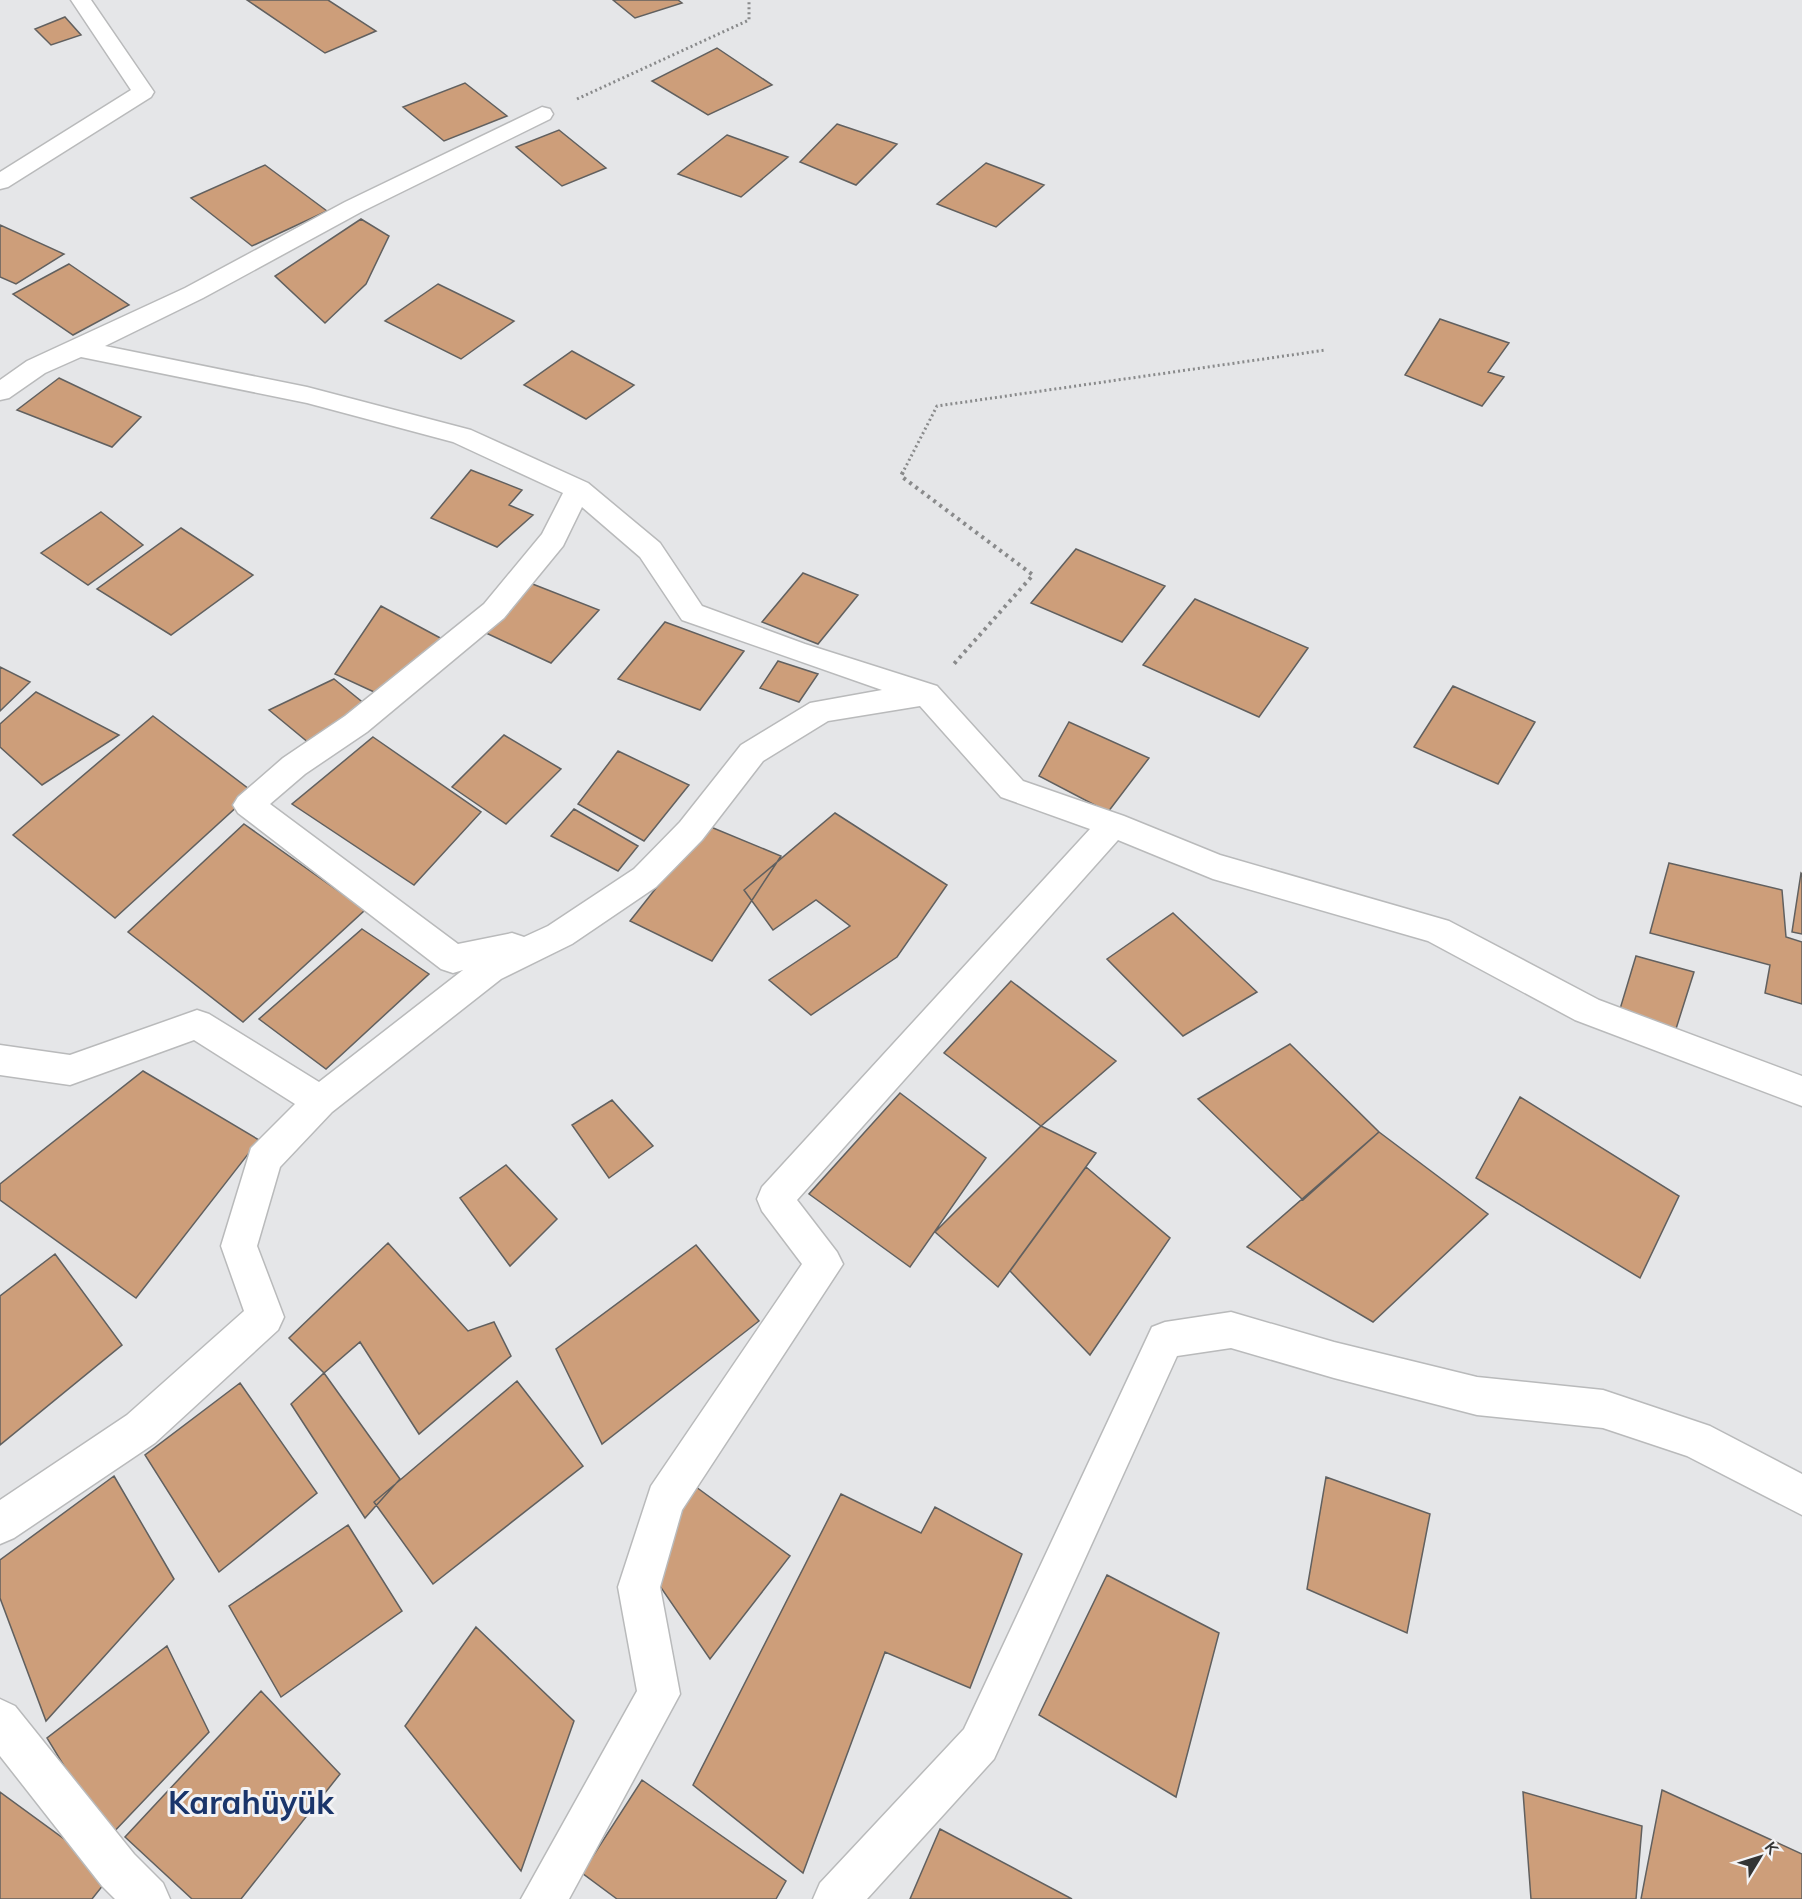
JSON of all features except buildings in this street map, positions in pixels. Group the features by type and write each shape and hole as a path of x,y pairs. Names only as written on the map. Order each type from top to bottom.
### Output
{"street":[{"path":"0,182 143,92 81,0"},
{"path":"0,392 36,367 79,349 194,293 353,207 542,114"},
{"path":"79,349 307,395 462,436 578,489 650,550 692,613 795,651 927,694 1012,789 1113,825 1213,866 1437,930 1587,1010 1802,1091"},
{"path":"560,935 453,959 249,805 294,766 356,724 495,611 553,539 578,489"},
{"path":"0,1524 141,1429 265,1317 239,1246 264,1159 320,1101 489,969 560,935 645,878 691,831 752,753 821,711 927,694"},
{"path":"544,1899 659,1694 639,1587 665,1500 824,1264 775,1199 1113,825"},
{"path":"0,1060 70,1070 197,1024 320,1101"},
{"path":"836,1899 979,1744 1165,1340 1231,1330 1334,1360 1477,1396 1603,1409 1696,1440 1802,1495"},
{"path":"0,1721 118,1870 147,1899"}],"path":[{"path":"542,114 622,81 749,20 748,0"},
{"path":"927,694 1033,575 901,476 937,406 1326,350"}],"district":[{"name":"Karahüyük","path":"251,1803"}]}
